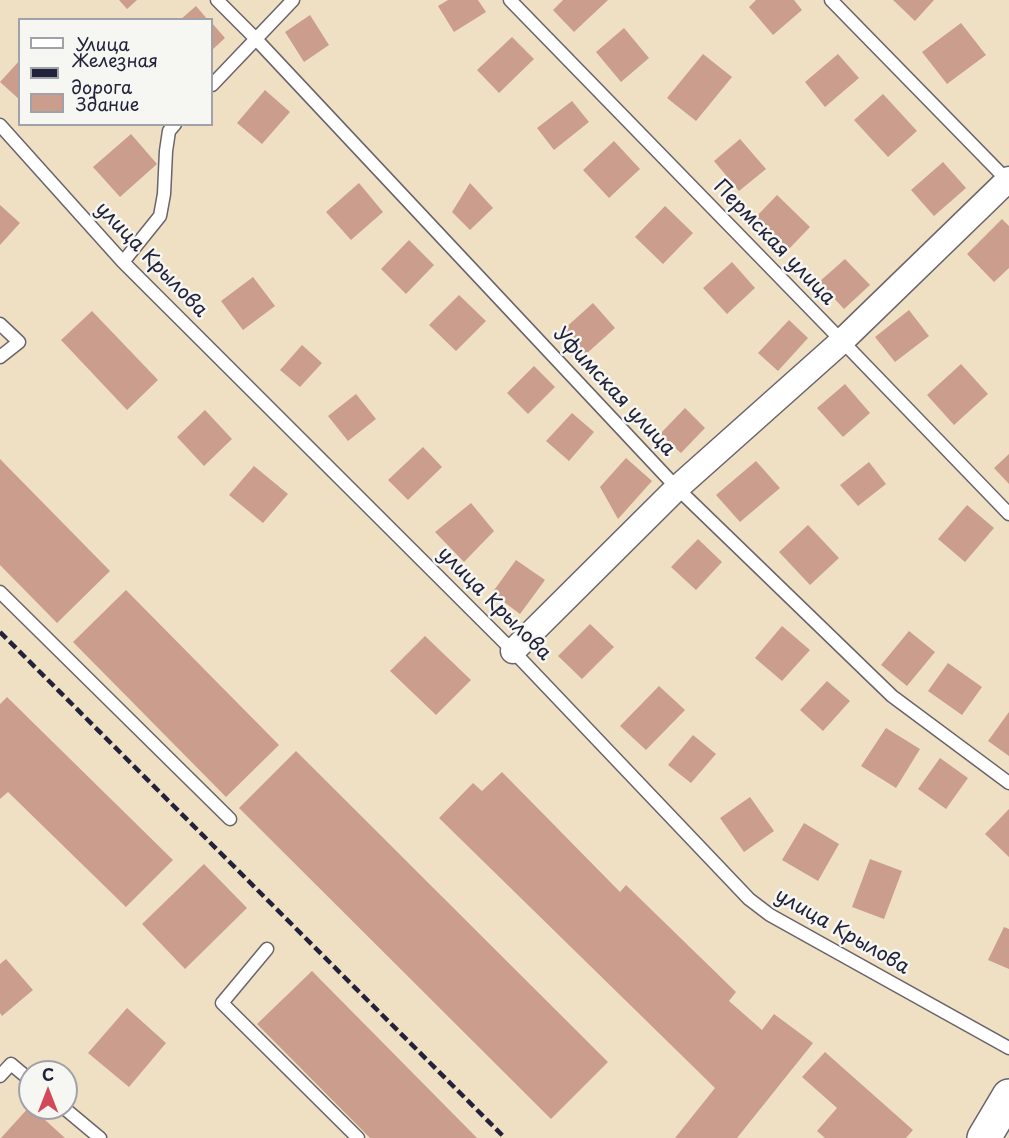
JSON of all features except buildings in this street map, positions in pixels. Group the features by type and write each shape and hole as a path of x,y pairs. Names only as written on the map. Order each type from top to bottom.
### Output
{"main road":[{"path":"984,1138 1009,1096"}],"street":[{"path":"513,651 677,488 842,340 1009,181"}],"lane":[{"name":"Уфимская улица","path":"217,0 677,488 892,696 1009,783"},
{"path":"213,84 293,0"},
{"name":"Пермская улица","path":"510,0 1009,514"},
{"path":"831,0 1009,181"},
{"name":"улица Крылова","path":"0,125 123,262 513,651 749,900 770,915 1009,1047"},
{"path":"123,262 160,216 169,130 173,126"},
{"path":"0,324 19,342 0,357"},
{"path":"0,592 230,819"},
{"path":"267,949 222,1003 358,1138"},
{"path":"0,1076 11,1064 18,1070"},
{"path":"78,1120 100,1138"}],"railway":[{"path":"0,632 505,1138"}]}
